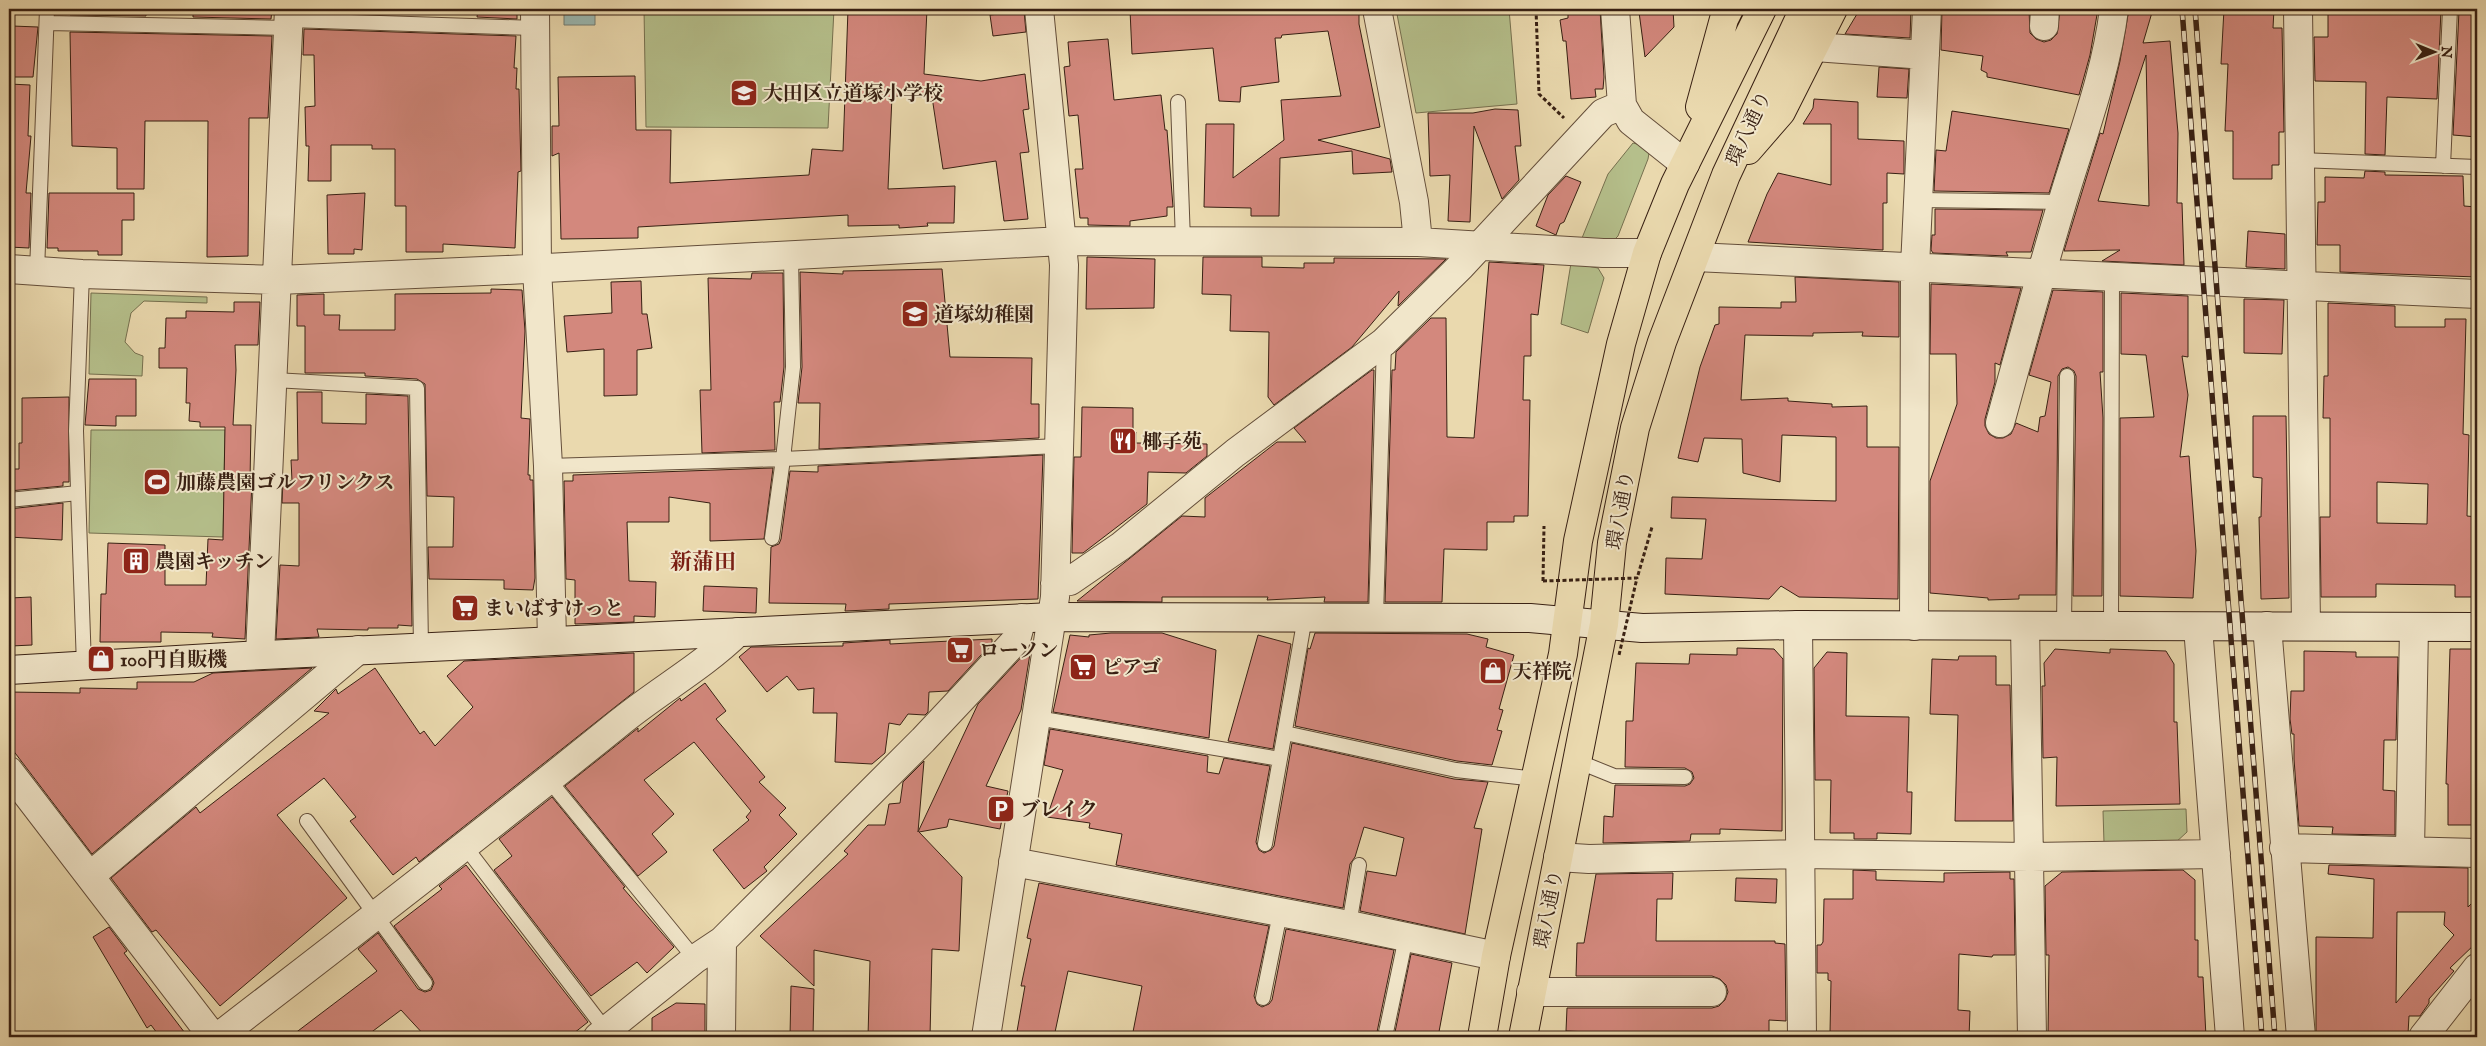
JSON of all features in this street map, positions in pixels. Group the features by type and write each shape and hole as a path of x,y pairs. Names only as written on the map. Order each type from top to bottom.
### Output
{"main road":[{"path":"1680,174 1724,19 1729,9"},
{"name":"環八通り","path":"1482,1037 1496,956 1569,621 1578,541 1621,344 1647,253 1680,174 1762,9"},
{"name":"環八通り","path":"1523,1037 1604,624 1612,544 1635,428 1662,342 1726,175 1804,9"},
{"path":"1726,175 1781,112 1833,9"}],"street":[{"path":"986,1037 1037,718 1052,617 1055,583 1064,265 1039,9"},
{"path":"1377,9 1414,202 1418,242"},
{"path":"1614,9 1622,105 1631,121 1680,174"},
{"path":"1914,626 1915,267 1927,9"},
{"path":"2000,423 2062,202 2108,49 2114,9"},
{"path":"2298,9 2306,626"},
{"path":"535,18 537,269 548,466 552,640"},
{"path":"260,655 289,19"},
{"path":"1814,47 1925,55"},
{"path":"1055,583 1070,581 1121,546 1235,453 1384,342 1480,245 1602,113 1622,105"},
{"path":"9,269 82,274 278,280 537,269 1062,241 1418,242 1603,253 1647,253"},
{"path":"1695,257 2477,294"},
{"path":"9,670 552,640 1052,617 1530,618 1642,628 1798,625 2477,627"},
{"path":"602,1034 695,959 722,941 924,740 1016,640 1022,618"},
{"path":"1798,625 1802,1037"},
{"path":"2025,626 2032,1037"},
{"path":"2198,626 2230,1037"},
{"path":"2266,626 2300,1037"},
{"path":"2410,851 2414,627"},
{"path":"218,1037 376,916 636,709 716,653 738,632"},
{"path":"90,876 358,650"},
{"path":"9,772 212,1037"},
{"path":"2284,848 2477,853"},
{"path":"1558,857 1589,859 1800,854 2029,857 2216,854"},
{"path":"1013,862 1280,914 1406,936 1496,956"},
{"path":"721,1037 722,941"},
{"path":"2423,1037 2477,968"},
{"path":"1531,992 1712,992"}],"lane":[{"path":"2443,166 2450,9"},
{"path":"37,271 47,16 289,19 535,18"},
{"path":"1178,102 1183,241"},
{"path":"2300,160 2477,167"},
{"path":"1918,200 2062,202"},
{"path":"772,538 793,367 791,255"},
{"path":"82,274 76,431 84,666"},
{"path":"2111,626 2112,276"},
{"path":"1376,617 1384,342"},
{"path":"2064,626 2067,376"},
{"path":"274,380 417,388 421,647"},
{"path":"548,466 783,459 1058,446"},
{"path":"9,500 78,493"},
{"path":"1265,844 1305,617"},
{"path":"1037,718 1280,760"},
{"path":"1285,733 1456,770 1536,779"},
{"path":"1577,761 1614,776 1685,777"},
{"path":"548,780 695,959"},
{"path":"307,821 425,983"},
{"path":"464,845 602,1034"},
{"path":"1349,925 1359,865"},
{"path":"1263,998 1280,914"},
{"path":"1385,1037 1406,936"}],"path":[{"path":"1536,9 1539,94 1568,122"},
{"path":"1544,526 1542,581 1637,578"},
{"path":"1619,655 1637,578 1652,527"}],"green space":[{"path":"644,9 834,9 828,128 646,127"},
{"path":"1396,9 1509,9 1517,104 1416,113"},
{"path":"1633,143 1645,146 1649,153 1618,236 1614,240 1582,238 1608,174"},
{"path":"1571,263 1598,268 1604,278 1588,333 1561,324"},
{"path":"91,293 207,297 207,303 144,301 131,313 125,342 135,353 143,356 142,376 89,374"},
{"name":"加藤農園ゴルフリンクス","path":"91,430 225,430 223,537 89,533"},
{"path":"2186,809 2187,832 2174,844 2104,843 2103,811"}],"water":[{"path":"564,9 595,9 595,25 564,25"}],"building":[{"path":"70,9 146,9 146,16 70,15"},
{"path":"193,9 272,9 271,19 193,17"},
{"path":"362,9 387,9 387,14 362,14"},
{"path":"478,9 517,9 517,19 477,17"},
{"path":"848,9 927,9 924,74 981,81 1025,74 1029,109 1023,110 1029,152 1020,153 1028,219 1004,221 996,161 943,169 932,97 892,96 888,189 955,186 954,223 927,223 928,226 899,228 899,225 848,226 848,215 638,227 638,238 561,239 559,153 552,156 552,126 559,126 558,77 635,76 636,130 671,130 670,183 809,175 812,149 843,151"},
{"path":"1359,9 1359,24 1380,127 1318,140 1390,159 1392,172 1353,174 1352,151 1280,158 1279,216 1251,216 1251,208 1204,207 1206,124 1234,124 1233,178 1284,140 1281,100 1341,96 1328,31 1282,35 1281,38 1275,38 1279,82 1241,87 1240,102 1219,101 1213,48 1132,54 1130,10"},
{"path":"1568,9 1600,9 1604,77 1603,89 1595,89 1596,97 1571,99 1566,41 1563,41 1560,20 1568,18"},
{"path":"1673,9 1674,27 1645,57 1639,12"},
{"path":"1860,9 1911,9 1910,38 1845,34"},
{"path":"1942,9 2029,9 2030,33 2036,39 2044,42 2051,40 2057,34 2060,9 2098,9 2090,55 2079,95 1987,77 1987,73 1981,70 1983,56 1941,50"},
{"path":"2129,9 2153,9 2143,43 2170,41 2178,133 2177,203 2182,203 2184,265 2102,261 2120,250 2064,251 2100,133 2103,134 2120,61","holes":["2146,55 2149,206 2098,201"]},
{"path":"2224,9 2274,9 2273,28 2282,28 2284,132 2279,132 2279,165 2272,165 2272,179 2233,179 2233,131 2225,131 2228,64 2221,64"},
{"path":"2328,9 2441,10 2437,99 2387,97 2385,155 2365,154 2366,82 2315,81 2314,37 2328,37"},
{"path":"1024,11 1026,32 993,36 990,15"},
{"path":"2459,11 2477,12 2477,137 2453,135"},
{"path":"12,26 38,27 33,77 12,77"},
{"path":"304,29 516,36 514,68 517,68 516,89 519,89 521,171 518,172 515,248 443,244 443,252 406,252 406,206 395,206 395,149 372,149 372,145 331,145 331,181 308,181 309,146 306,146 305,107 315,106 314,55 303,55"},
{"path":"70,32 272,36 268,118 249,118 248,256 207,257 208,121 145,121 144,189 117,189 117,148 72,146"},
{"path":"1108,39 1114,100 1161,95 1165,130 1167,130 1173,207 1167,207 1167,216 1130,221 1130,226 1088,225 1088,218 1080,218 1075,169 1083,169 1078,115 1069,116 1064,67 1070,66 1068,42"},
{"path":"1879,67 1909,69 1907,98 1877,97"},
{"path":"9,84 30,85 28,136 31,136 26,193 31,193 29,248 9,247"},
{"path":"1814,99 1858,102 1858,139 1904,141 1904,174 1887,173 1887,203 1883,203 1883,250 1748,242 1767,194 1778,173 1831,185 1831,124 1803,124 1813,108"},
{"path":"1495,109 1518,110 1521,146 1515,146 1519,180 1502,199 1474,126 1470,222 1448,221 1450,175 1430,176 1428,113 1473,113"},
{"path":"1952,111 2069,129 2049,193 1934,191 1936,150 1946,151"},
{"path":"2365,171 2385,172 2385,175 2463,176 2464,206 2477,207 2477,277 2340,272 2340,245 2317,245 2318,202 2325,202 2325,177 2364,178"},
{"path":"1566,176 1581,182 1564,222 1560,224 1556,235 1536,226 1548,195"},
{"path":"49,193 134,193 134,220 122,220 122,255 98,255 98,251 58,251 58,248 47,248"},
{"path":"365,193 362,250 354,249 354,254 328,254 327,195"},
{"path":"1935,209 2043,210 2031,252 2006,252 2008,256 1933,253 1931,250 1932,235 1935,235"},
{"path":"2248,231 2285,234 2285,269 2246,267"},
{"path":"1087,257 1155,259 1154,308 1086,309"},
{"path":"1203,257 1262,257 1262,267 1304,268 1304,263 1334,263 1334,258 1446,259 1398,306 1399,291 1352,347 1274,405 1268,397 1269,332 1230,331 1231,295 1202,294"},
{"path":"1489,262 1544,265 1538,315 1531,314 1531,356 1524,356 1523,400 1530,400 1528,516 1514,516 1514,522 1487,522 1487,550 1444,549 1442,602 1385,602 1392,370 1395,370 1396,352 1431,318 1446,318 1447,437 1474,438"},
{"path":"942,269 950,357 1032,358 1031,404 1039,404 1039,438 819,449 820,403 798,403 802,367 800,272 843,274 843,271"},
{"path":"752,273 783,273 784,367 780,402 774,402 775,450 702,453 700,390 711,390 708,278 751,279"},
{"path":"1795,277 1899,282 1899,337 1862,336 1863,332 1813,333 1813,336 1745,335 1741,400 1788,398 1788,401 1832,404 1832,407 1867,406 1867,447 1899,447 1898,599 1799,597 1781,586 1769,599 1665,594 1666,558 1702,559 1706,519 1671,518 1672,497 1836,501 1836,437 1782,435 1780,482 1743,473 1742,439 1704,438 1698,462 1678,458 1700,367 1715,325 1719,324 1719,307 1781,308 1781,302 1796,302"},
{"path":"641,281 642,314 647,314 652,348 637,350 637,395 604,396 604,349 567,352 564,316 612,313 611,282"},
{"path":"1931,284 2021,288 2000,365 1995,363 1995,382 1985,419 1985,426 1989,434 1996,438 2003,438 2011,434 2016,423 2038,432 2040,417 2045,416 2051,382 2029,375 2053,290 2103,292 2103,372 2100,372 2103,418 2102,596 2073,596 2076,376 2074,371 2068,367 2062,369 2058,376 2056,595 2019,595 2019,599 1988,600 1988,598 1930,593 1930,481 1957,404 1956,354 1930,354"},
{"path":"491,289 522,290 525,331 521,418 530,419 528,475 530,475 530,480 533,480 535,578 533,590 504,589 504,580 429,579 428,547 453,547 454,497 427,496 425,384 417,379 365,376 365,373 305,373 305,326 297,326 297,295 324,294 324,315 340,315 339,330 395,330 395,294 491,293"},
{"path":"2121,293 2188,296 2188,357 2182,356 2188,395 2180,457 2189,456 2196,551 2193,598 2120,596 2120,418 2154,417 2146,355 2121,354"},
{"path":"2244,299 2284,300 2282,354 2244,353"},
{"path":"234,302 260,302 258,345 235,345 236,370 233,425 251,425 250,481 252,481 245,639 212,637 213,633 161,632 161,642 100,642 101,594 106,594 108,543 165,545 165,585 206,585 208,539 223,540 225,427 200,427 200,422 189,421 190,403 186,403 187,368 159,368 159,348 165,348 166,318 186,318 186,311 234,312"},
{"path":"2328,303 2395,306 2395,327 2445,327 2445,319 2466,319 2463,434 2469,435 2467,516 2477,517 2475,597 2455,597 2455,585 2376,584 2376,597 2321,597 2320,517 2330,517 2330,418 2323,418 2324,376 2328,376","holes":["2377,482 2428,484 2427,524 2377,523"]},
{"path":"1374,370 1368,602 1324,602 1325,597 1267,600 1268,597 1162,597 1162,602 1077,601 1182,516 1205,517 1205,498 1277,442 1306,442 1294,428"},
{"path":"89,379 136,379 136,416 116,416 116,426 85,425"},
{"path":"297,392 322,392 322,423 366,424 366,394 408,396 412,626 398,625 398,628 368,628 368,630 317,629 319,637 276,639 280,565 299,566 299,503 282,503 283,481 292,481 291,460 298,460"},
{"path":"69,397 69,482 63,482 63,486 9,491 9,469 19,469 19,443 22,443 22,398"},
{"path":"1082,407 1133,408 1133,432 1136,432 1136,443 1207,444 1207,456 1186,473 1148,472 1147,504 1083,553 1072,553 1074,457 1081,457"},
{"path":"2253,416 2286,416 2289,598 2261,599 2259,517 2261,517 2262,478 2253,477"},
{"path":"1043,455 1038,599 889,604 889,609 845,611 846,604 769,603 771,547 779,544 781,539 790,471 818,472 818,466"},
{"path":"773,468 764,539 710,541 710,503 669,497 669,522 627,522 629,581 656,582 655,617 634,616 634,622 575,624 575,580 566,579 564,481 573,481 573,475"},
{"path":"63,503 62,540 9,537 9,509"},
{"path":"704,586 757,588 756,613 703,611"},
{"path":"31,597 32,645 11,646 10,598"},
{"path":"1162,633 1216,650 1209,738 1053,712 1070,635 1089,637 1089,635"},
{"path":"1315,633 1467,634 1488,639 1486,647 1514,655 1499,709 1503,710 1497,730 1502,731 1492,765 1457,761 1295,726 1308,648 1310,649"},
{"path":"1258,635 1291,644 1273,749 1228,741"},
{"path":"992,639 992,643 948,691 929,692 928,712 925,715 908,714 900,725 889,723 885,753 872,764 835,762 837,713 813,713 814,688 798,690 787,676 767,692 739,657 751,647 843,646 843,643 890,640 890,644"},
{"path":"1032,641 1021,710 986,786 1008,791 1000,829 949,819 947,827 919,832 962,877 959,951 932,949 930,1037 868,1037 870,961 814,950 814,986 760,936 848,854 844,851 868,825 885,825 889,804 900,803 903,782 924,761 918,832 978,704 1027,651"},
{"path":"1737,648 1774,649 1783,659 1782,831 1720,829 1720,834 1691,834 1690,841 1603,843 1604,816 1613,817 1615,785 1685,786 1690,784 1694,778 1692,772 1685,768 1625,767 1626,721 1633,721 1636,663 1689,664 1690,654 1737,655"},
{"path":"2055,649 2110,653 2110,649 2166,651 2174,664 2174,722 2177,722 2180,804 2056,806 2057,757 2043,758 2042,686 2045,686 2044,663"},
{"path":"2450,649 2477,649 2477,825 2448,825 2448,784 2446,784"},
{"path":"2304,651 2356,652 2356,657 2398,657 2396,740 2384,740 2383,790 2395,791 2395,835 2332,834 2333,827 2299,826 2294,734 2292,734 2290,719 2291,691 2304,691"},
{"path":"1827,652 1847,653 1846,716 1909,717 1907,792 1912,792 1911,834 1877,833 1877,839 1854,839 1854,833 1830,833 1831,780 1815,780 1814,668"},
{"path":"634,653 634,692 419,862 416,857 393,875 350,821 356,817 324,778 277,815 347,898 220,1006 156,930 152,932 111,878 196,807 200,813 329,713 314,711 336,689 338,694 375,668 420,734 424,731 435,746 473,707 447,676 464,661"},
{"path":"1959,656 1996,656 1996,685 2010,685 2013,821 1955,821 1958,715 1930,714 1932,659 1958,660"},
{"path":"312,668 92,854 9,745 9,692 80,693 80,688 137,689 137,682 194,682 213,673"},
{"path":"705,683 726,711 716,719 765,777 759,782 786,808 779,815 797,834 764,867 767,871 744,889 713,850 749,820 746,817 751,811 694,742 644,780 674,814 652,834 667,852 638,876 565,786 638,728 638,732 680,698 681,701"},
{"path":"1050,729 1208,756 1207,772 1219,774 1224,758 1270,766 1256,842 1259,850 1264,853 1271,850 1274,846 1292,743 1454,779 1488,782 1474,828 1482,829 1465,934 1360,911 1367,871 1396,876 1404,838 1364,827 1355,857 1350,864 1343,908 1116,865 1122,834 1089,828 1090,823 1047,817 1063,770 1044,765"},
{"path":"552,797 625,887 623,888 674,947 647,973 637,962 591,996 494,870 512,856 499,839"},
{"path":"466,865 588,1022 569,1037 426,1037 401,1010 365,1037 290,1037 377,971 358,949 378,933 418,989 425,992 431,990 434,983 432,978 394,926 442,889 439,886"},
{"path":"2329,865 2468,868 2468,907 2477,898 2477,942 2450,968 2454,971 2429,999 2429,1003 2420,1016 2409,1016 2408,1034 2316,1032 2316,937 2373,938 2374,879 2328,874","holes":["2397,912 2445,912 2444,925 2454,935 2396,1003"]},
{"path":"1853,870 1876,871 1876,880 1944,882 1944,873 2010,872 2010,879 2014,879 2015,955 1993,955 1992,957 1959,954 1958,1010 1970,1011 1969,1037 1830,1033 1831,981 1828,980 1828,973 1817,973 1817,945 1821,945 1823,942 1824,899 1853,899"},
{"path":"2183,870 2195,880 2195,940 2198,940 2198,977 2203,977 2206,1037 2048,1037 2049,955 2046,955 2045,886 2062,872"},
{"path":"1673,873 1672,899 1657,899 1656,941 1775,941 1775,943 1785,944 1786,1021 1769,1020 1769,1037 1661,1037 1661,1035 1566,1031 1567,1008 1712,1008 1719,1006 1725,1000 1728,992 1726,985 1720,979 1712,976 1576,976 1577,943 1584,943 1596,874"},
{"path":"1736,878 1777,879 1776,903 1735,901"},
{"path":"1039,883 1269,926 1254,996 1257,1004 1262,1007 1269,1004 1272,1000 1286,929 1394,950 1376,1037 1132,1037 1142,986 1068,971 1054,1037 1016,1037 1025,986 1021,986 1031,939 1027,938"},
{"path":"109,927 127,951 124,953 188,1037 160,1037 151,1025 147,1028 93,937"},
{"path":"1411,954 1452,963 1438,1037 1419,1037 1398,1033 1398,1037 1394,1037"},
{"path":"791,986 814,989 813,1037 790,1037"},
{"path":"676,1003 705,1004 705,1037 652,1037 652,1018"}],"railway":[{"path":"2182,9 2262,1037"},
{"path":"2195,9 2275,1037"}],"place":[{"name":"大田区立道塚小学校","path":"744,93"},
{"name":"道塚幼稚園","path":"915,314"},
{"name":"椰子苑","path":"1123,441"},
{"name":"加藤農園ゴルフリンクス","path":"157,482"},
{"name":"農園キッチン","path":"136,561"},
{"name":"まいばすけっと","path":"465,608"},
{"name":"ローソン","path":"960,650"},
{"name":"100円自販機","path":"101,659"},
{"name":"ピアゴ","path":"1083,667"},
{"name":"天祥院","path":"1493,671"},
{"name":"ブレイク","path":"1001,809"}],"district":[{"name":"新蒲田","path":"703,561"}]}
